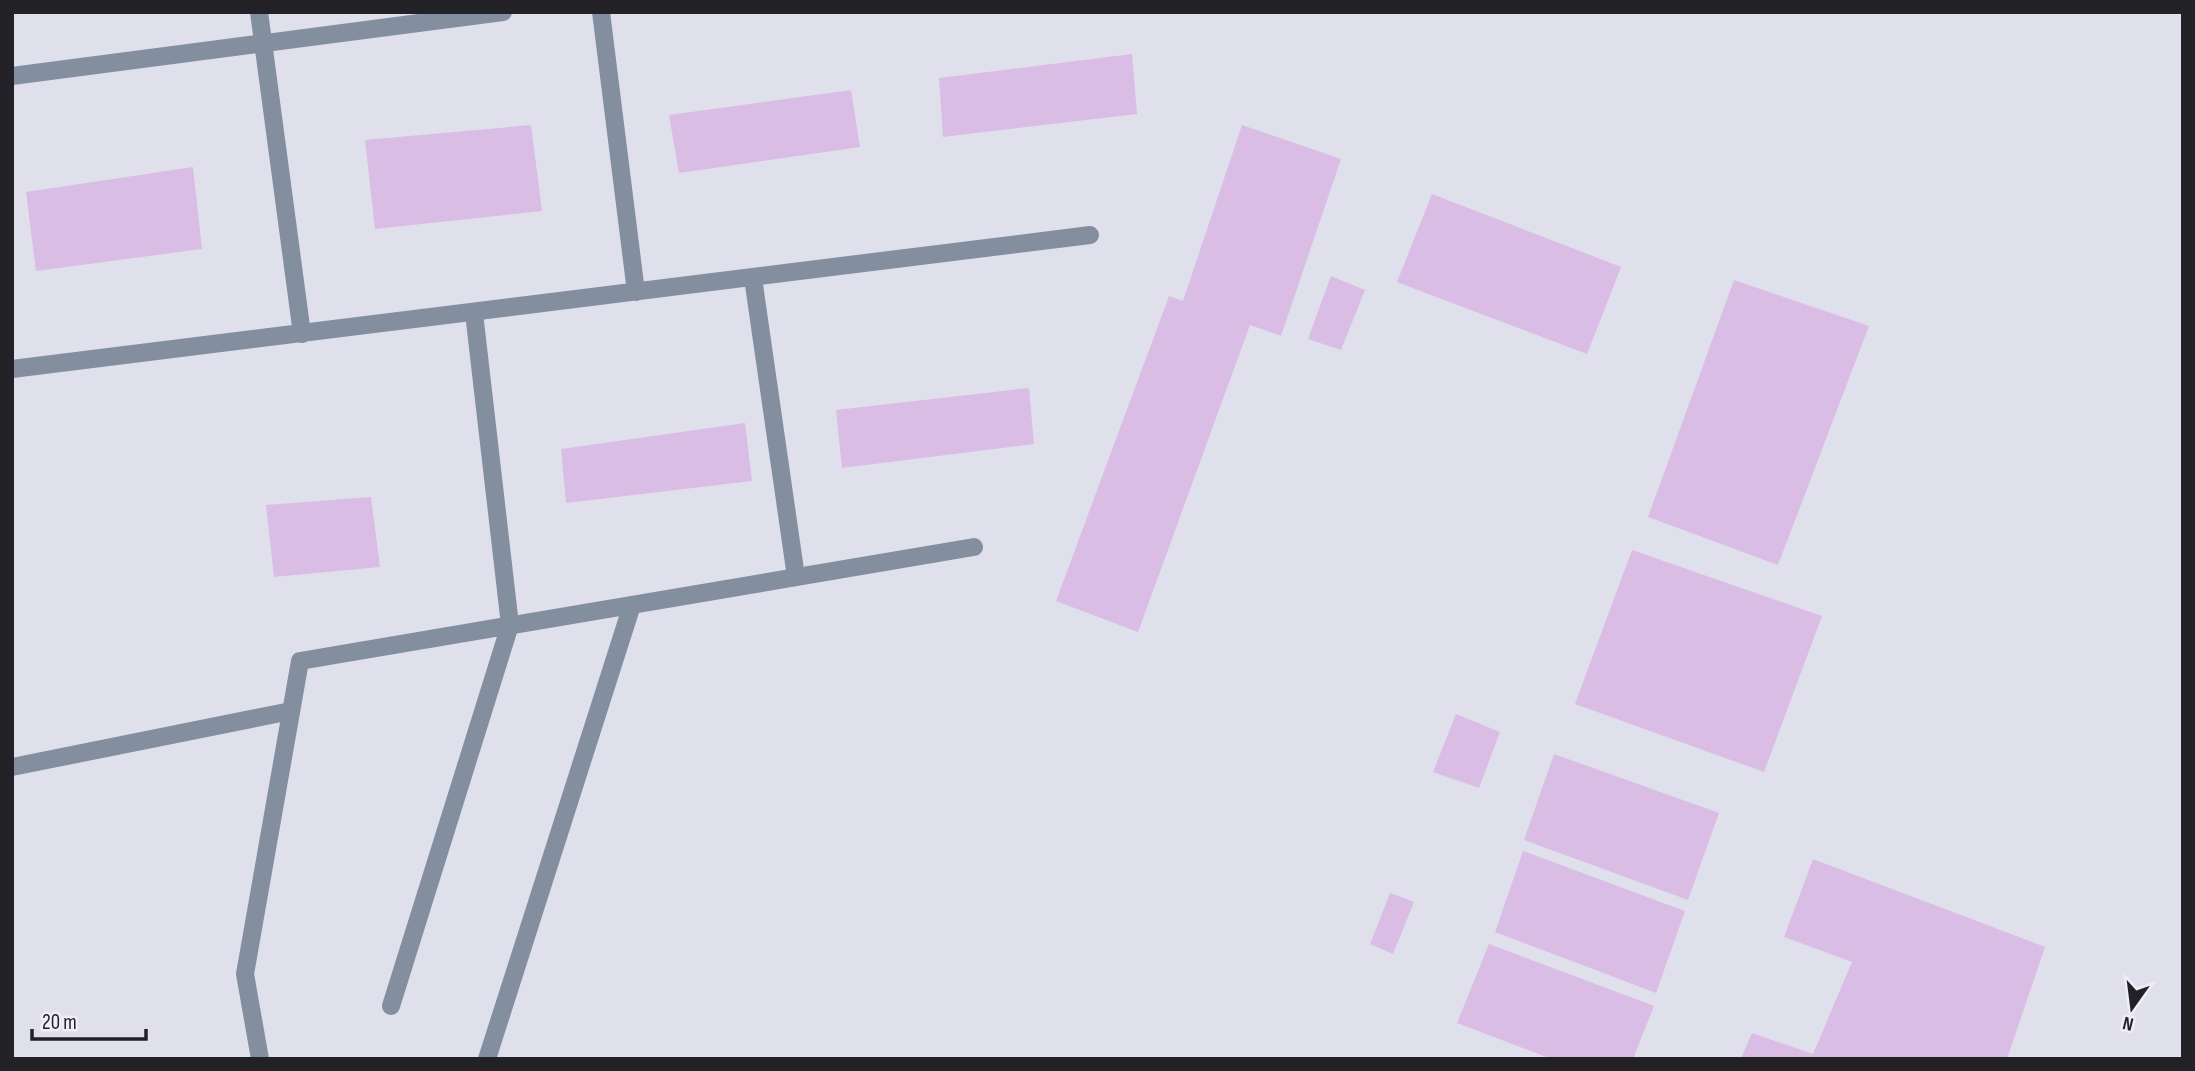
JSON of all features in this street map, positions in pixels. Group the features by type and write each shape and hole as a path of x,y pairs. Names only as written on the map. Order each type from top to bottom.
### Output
{"street":[{"path":"259,12 302,334"},
{"path":"12,76 503,12"},
{"path":"601,12 636,292"},
{"path":"12,369 1090,235"},
{"path":"753,278 796,577"},
{"path":"391,1006 510,625 474,313"},
{"path":"260,1059 245,974 300,661 974,547"},
{"path":"487,1059 632,605"},
{"path":"12,766 291,711"}],"building":[{"path":"1132,54 1137,114 943,137 939,78"},
{"path":"851,90 860,147 679,173 669,115"},
{"path":"531,125 542,211 375,229 365,140"},
{"path":"1242,125 1341,159 1281,336 1250,325 1138,632 1056,601 1169,296 1183,301"},
{"path":"193,167 202,249 36,271 26,192"},
{"path":"1432,194 1621,267 1587,354 1397,282"},
{"path":"1331,276 1365,290 1341,350 1308,339"},
{"path":"1734,280 1869,326 1778,565 1648,517"},
{"path":"1029,388 1034,444 842,468 836,410"},
{"path":"745,423 752,481 566,503 561,449"},
{"path":"371,497 380,567 274,577 266,505"},
{"path":"1632,550 1822,616 1764,772 1575,704"},
{"path":"1456,714 1500,732 1479,788 1433,772"},
{"path":"1554,754 1719,813 1688,900 1524,840"},
{"path":"1523,851 1685,911 1656,993 1495,932"},
{"path":"1813,859 2045,947 2007,1059 1741,1059 1752,1033 1813,1054 1852,962 1784,937"},
{"path":"1390,893 1414,902 1393,954 1370,944"},
{"path":"1489,944 1654,1006 1633,1059 1552,1059 1457,1023"}]}
